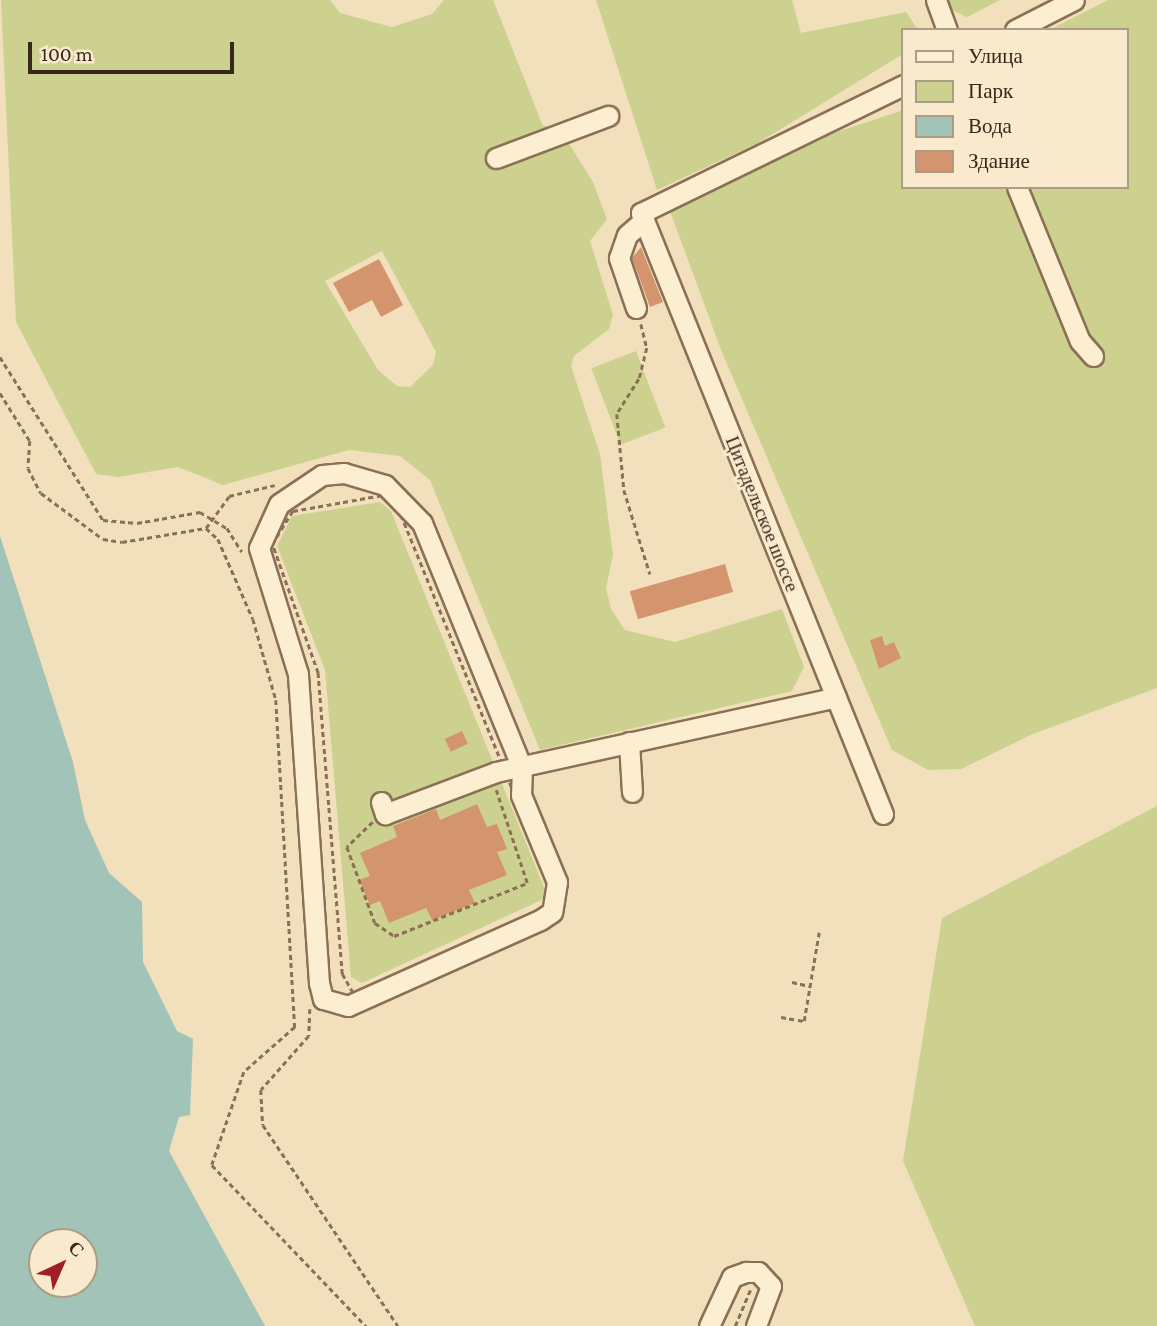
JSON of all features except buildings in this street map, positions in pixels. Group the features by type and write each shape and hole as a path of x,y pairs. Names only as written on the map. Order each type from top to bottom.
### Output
{"street":[{"path":"936,0 946,28"},
{"path":"1019,28 1074,0"},
{"path":"636,307 619,258 627,235 643,217 902,86"},
{"path":"496,158 608,116"},
{"path":"1018,189 1080,341 1093,356"},
{"name":"Цитадельское шоссе","path":"643,217 883,814"},
{"path":"322,475 365,477 385,485 422,523 505,771 520,795 557,882 552,912 348,1006 323,999 298,674 259,548 279,504 299,486 322,475"},
{"path":"381,802 385,814 415,796 505,771 836,696"},
{"path":"629,742 632,792"},
{"path":"709,1326 732,1277 758,1272 771,1286 756,1326"}],"path":[{"path":"636,307 648,348 639,379 617,414 624,490 650,574"},
{"path":"0,357 103,520 210,516 227,528 247,566"},
{"path":"0,393 30,441 31,482 88,529 122,542 206,528"},
{"path":"206,528 210,516 229,496 280,484"},
{"path":"373,822 347,847 384,935 521,888 529,877 505,771 398,507 383,495 293,511 272,544 318,673 348,991 362,992 550,905 553,888 505,771"},
{"path":"206,528 218,539 253,619 275,700 295,1027 244,1072 212,1165 366,1326"},
{"path":"781,1017 804,1021 819,932"},
{"path":"792,982 809,986"},
{"path":"310,1001 309,1036 261,1090 263,1125 398,1326"},
{"path":"735,1326 750,1290"}],"green space":[{"path":"1,0 330,0 340,13 392,27 432,14 444,0 493,0 543,126 558,126 593,182 607,219 590,241 613,315 609,329 574,356 571,366 600,454 613,555 606,588 611,609 625,630 675,642 782,609 804,667 792,691 540,750 430,480 400,456 349,450 223,485 178,467 118,477 96,474 16,322","holes":["382,251 436,352 433,365 410,387 397,386 378,370 325,281"]},
{"path":"596,0 792,0 801,33 906,12 917,28 902,28 902,55 758,143 657,190"},
{"path":"944,0 1000,0 967,17 943,6"},
{"path":"1108,0 1157,0 1157,688 1033,734 961,769 928,770 892,750 721,350 670,211 834,133 902,110 902,189 1129,189 1129,28 1053,28"},
{"path":"636,351 665,428 621,445 591,368"},
{"path":"380,502 391,511 548,897 362,983 351,977 325,670 277,546 292,516"},
{"path":"1157,806 1157,1326 975,1326 903,1161 942,918"}],"water":[{"path":"0,536 73,762 85,820 109,873 142,902 143,962 177,1031 193,1039 190,1115 179,1117 169,1151 265,1326 0,1326"}]}
